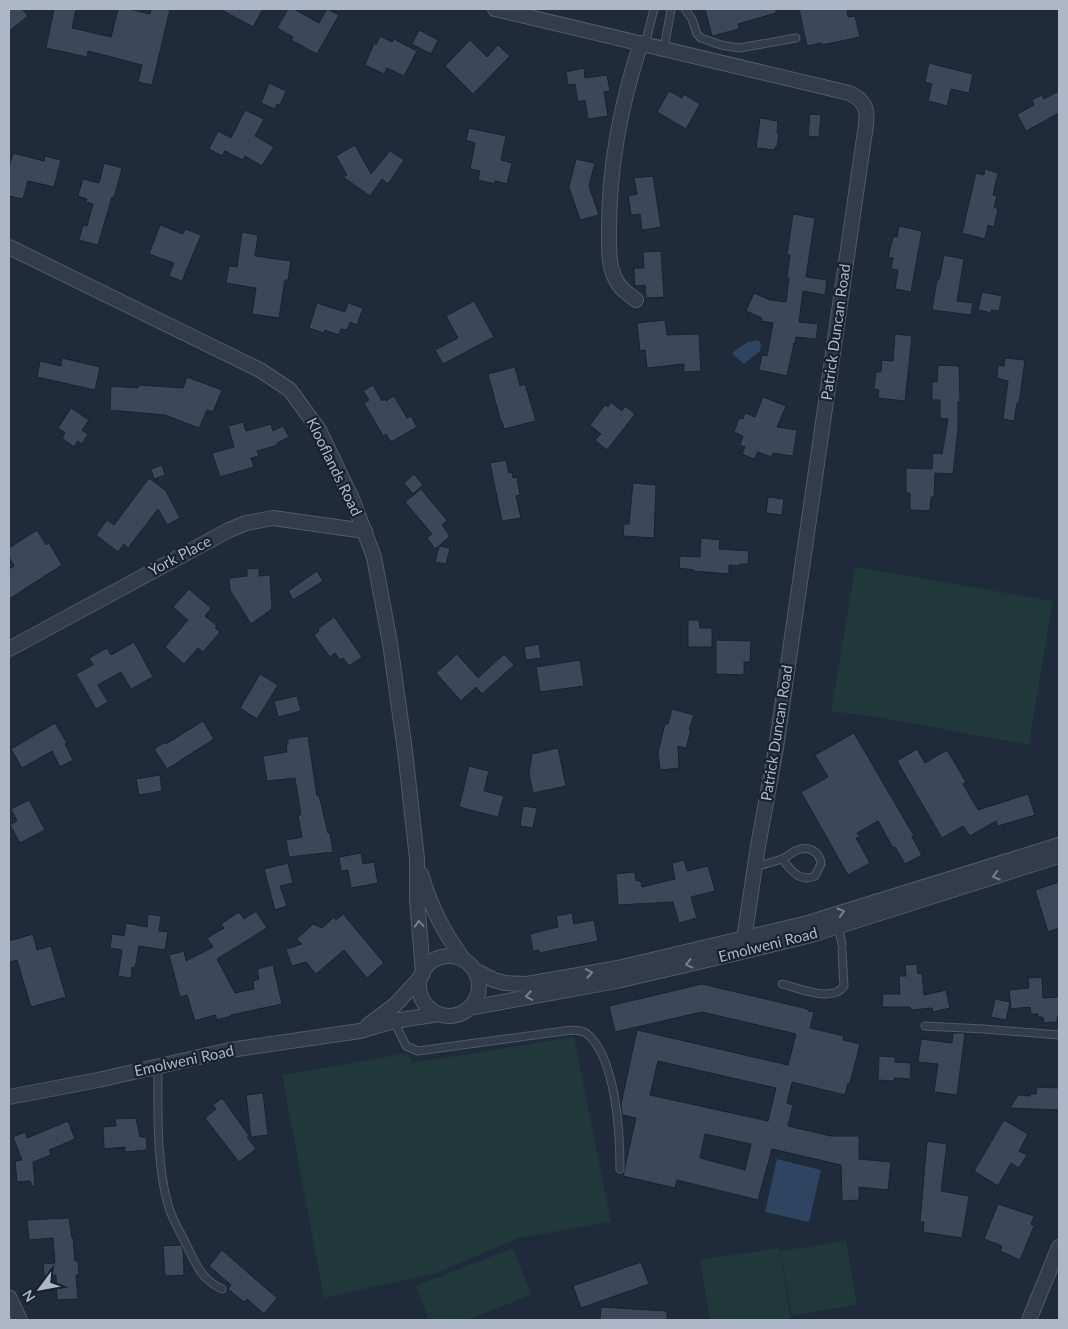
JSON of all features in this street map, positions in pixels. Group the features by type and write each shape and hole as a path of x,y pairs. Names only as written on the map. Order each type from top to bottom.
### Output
{"street":[{"name":"Patrick Duncan Road","path":"495,9 849,93 859,97 866,111 863,145 817,471 776,748 744,939"},
{"path":"636,300 621,288 612,272 609,248 609,208 612,172 619,129 630,77 643,43"},
{"name":"Klooflands Road","path":"9,247 260,370 280,382 299,401 319,430 339,469 365,531 380,582 405,751 417,859 417,899 422,975"},
{"name":"York Place","path":"9,649 229,530 246,523 273,518 365,531"},
{"name":"Emolweni Road","path":"469,1008 617,981 811,935 1059,854"},
{"name":"Emolweni Road","path":"474,970 500,981 527,984 618,968 808,923 1059,854"},
{"name":"Klooflands Road","path":"417,859 432,908 444,932 463,959"},
{"path":"750,896 755,919 764,934"},
{"path":"451,956 463,959 474,970 479,986 475,1002 458,1015 438,1014 431,1010 421,995 419,986 422,975 427,966 442,957 451,956"},
{"name":"Emolweni Road","path":"360,1031 386,1013 422,975"},
{"name":"Emolweni Road","path":"9,1097 98,1080 230,1050 360,1031 394,1021 438,1014"},
{"path":"1029,1320 1059,1247"},
{"path":"9,1297 20,1320"}],"lane":[{"path":"643,43 654,9"},
{"path":"664,48 670,9"},
{"path":"685,9 692,20 696,34 701,38 721,45 740,48 796,38"},
{"path":"755,867 782,859 795,851 805,848 813,850 818,854 821,864 814,876 804,878 795,875 782,859"},
{"path":"782,984 826,995 838,993 844,986 844,979 842,947 838,926"},
{"path":"394,1021 406,1046 418,1051 564,1031 577,1030 585,1033 601,1050 611,1077 620,1146 620,1168"},
{"path":"925,1026 984,1028 1059,1035"},
{"path":"158,1066 160,1145 164,1186 169,1208 200,1273 211,1284 222,1289"}],"green space":[{"path":"855,567 1053,601 1029,745 883,718 831,711"},
{"path":"574,1037 611,1222 519,1238 436,1273 324,1298 282,1075 408,1053 411,1063"},
{"path":"846,1240 857,1305 825,1310 824,1306 824,1310 792,1316 780,1251 813,1246 814,1251 814,1246"},
{"path":"513,1248 531,1295 467,1320 429,1320 416,1286"},
{"path":"779,1248 791,1318 779,1320 710,1320 700,1260"}],"water":[{"path":"758,340 761,344 760,351 744,364 733,355 733,352 748,342"},
{"path":"777,1159 821,1170 809,1222 765,1212"}],"building":[{"path":"9,9 22,9 28,16 9,31"},
{"path":"54,9 76,9 72,28 111,37 118,9 129,9 150,14 151,9 170,9 152,85 138,82 142,65 88,51 87,57 46,48"},
{"path":"220,9 263,9 253,27"},
{"path":"288,9 294,9 319,23 327,9 339,15 317,54 291,40 293,37 277,28"},
{"path":"705,9 776,9 776,13 738,24 739,29 712,36"},
{"path":"799,9 847,9 848,17 855,16 860,37 822,45 821,43 807,46"},
{"path":"419,30 438,40 431,54 412,44"},
{"path":"380,36 392,42 394,39 417,51 404,76 387,68 384,74 365,65 374,43 376,45"},
{"path":"470,40 487,57 498,45 510,56 473,94 445,66"},
{"path":"929,63 973,74 969,93 951,89 947,106 928,101 932,84 925,82"},
{"path":"584,68 585,78 607,75 610,91 604,92 608,116 588,119 585,100 578,102 575,84 568,85 566,72"},
{"path":"269,83 286,91 280,105 277,104 275,109 261,103"},
{"path":"669,91 682,98 684,94 700,104 686,129 657,112"},
{"path":"1059,91 1059,113 1026,131 1017,114 1034,105 1032,100 1042,95 1044,99"},
{"path":"245,110 264,119 255,136 274,147 262,166 245,156 243,160 225,151 222,156 209,149 218,131 231,138"},
{"path":"810,114 821,115 819,137 808,136"},
{"path":"760,118 778,121 777,133 779,133 775,150 756,148"},
{"path":"469,128 506,136 501,160 512,163 507,184 495,181 495,184 478,180 480,171 470,169 475,143 466,140"},
{"path":"355,145 371,174 390,151 404,160 388,184 382,179 370,196 343,177 347,175 336,156"},
{"path":"13,153 44,161 45,156 61,160 54,187 28,181 23,199 9,196 9,167"},
{"path":"576,159 595,163 589,186 599,215 580,220 569,187"},
{"path":"104,163 122,168 98,245 79,240 83,225 87,226 93,204 86,202 87,199 78,196 83,179 99,183"},
{"path":"985,169 998,173 993,195 997,196 994,207 998,209 994,227 988,225 985,239 962,233 976,173 984,175"},
{"path":"653,176 661,227 642,230 640,214 631,215 628,196 637,194 634,178"},
{"path":"793,214 815,218 806,277 827,280 825,295 803,291 799,322 818,324 816,339 796,337 787,376 759,370 762,355 767,356 773,323 761,321 762,318 746,311 754,293 770,300 786,302 790,255 787,255"},
{"path":"160,225 183,234 185,229 201,235 182,281 169,276 174,263 149,254"},
{"path":"899,226 922,231 911,292 895,289 898,270 891,269 893,258 888,257 893,237 897,237"},
{"path":"242,232 258,235 255,256 291,261 288,280 285,280 279,318 252,314 256,288 226,283 229,266 237,267"},
{"path":"661,251 664,297 646,298 645,285 635,286 634,268 644,268 643,252"},
{"path":"944,255 964,259 957,301 973,303 971,315 932,310 937,280 939,280"},
{"path":"982,292 1002,296 999,311 992,310 991,313 978,310"},
{"path":"474,301 494,337 443,364 435,350 458,338 446,316"},
{"path":"317,303 345,312 348,303 363,308 357,325 350,322 347,330 341,329 339,335 325,330 324,333 309,328"},
{"path":"665,320 667,335 699,334 701,371 684,372 684,364 647,368 645,350 640,351 637,323"},
{"path":"895,334 912,336 905,401 878,398 879,390 874,389 876,372 881,372 882,360 893,361"},
{"path":"62,358 100,367 95,390 37,377 40,361 61,366"},
{"path":"1005,358 1025,360 1019,403 1017,403 1014,421 1003,419 1008,381 997,378 998,365 1004,366"},
{"path":"938,365 959,366 960,402 958,402 958,429 953,474 935,473 934,497 931,497 930,511 910,510 910,493 906,493 906,468 932,469 933,453 942,454 948,419 940,418 940,400 932,400 932,382 937,382"},
{"path":"515,367 520,386 525,384 536,421 504,429 488,374"},
{"path":"187,377 222,390 213,412 207,410 199,428 165,415 110,410 111,386 138,388 139,385 183,388"},
{"path":"373,385 382,401 385,399 386,401 394,396 407,418 411,416 417,427 391,442 386,434 383,436 364,403 369,400 363,391"},
{"path":"763,397 786,406 777,427 797,430 793,456 773,453 771,457 758,452 754,459 742,454 745,447 740,445 743,436 734,432 739,418 743,419 745,413 755,417"},
{"path":"611,402 622,411 625,406 635,414 607,450 595,440 601,434 590,425 605,405 608,407"},
{"path":"71,408 89,420 82,430 88,434 82,444 78,441 74,447 62,438 65,433 58,428"},
{"path":"243,422 246,431 271,424 273,431 283,426 289,437 277,443 278,445 257,451 259,456 251,458 254,467 220,477 212,453 234,447 228,426"},
{"path":"506,460 509,473 512,472 513,478 517,477 520,495 516,496 521,518 502,521 490,463"},
{"path":"162,465 165,475 154,479 151,469"},
{"path":"414,474 423,485 413,494 404,483"},
{"path":"149,478 166,491 180,518 167,525 158,509 128,548 124,544 118,552 96,535 107,520 114,525"},
{"path":"633,483 656,485 654,538 623,536 624,524 629,524"},
{"path":"421,489 447,520 442,525 450,536 435,549 427,538 432,534 405,502"},
{"path":"768,497 784,499 782,515 766,513"},
{"path":"37,530 46,545 49,543 62,565 9,599 9,569 14,566 9,557 9,548"},
{"path":"701,538 720,540 719,549 749,551 748,564 740,564 739,566 729,565 729,574 679,568 680,556 700,557"},
{"path":"439,546 450,548 446,564 435,562"},
{"path":"259,568 259,576 270,575 272,609 251,624 230,590 229,578 247,576 247,569"},
{"path":"317,571 323,581 293,600 288,591"},
{"path":"189,589 211,608 205,616 217,626 215,628 220,632 203,652 198,648 184,664 165,647 188,620 173,607"},
{"path":"334,617 362,657 349,666 343,658 340,660 335,653 330,657 314,635 319,631 318,629"},
{"path":"688,620 699,620 700,628 712,628 712,647 688,647"},
{"path":"716,640 751,641 750,662 744,662 744,675 716,674"},
{"path":"134,642 153,677 131,689 121,672 98,685 108,702 96,709 76,674 93,665 89,658 107,648 111,655"},
{"path":"539,644 541,658 526,660 524,647"},
{"path":"457,654 478,678 504,654 514,665 482,694 476,687 461,701 436,673"},
{"path":"580,660 584,686 540,692 536,667"},
{"path":"260,674 278,685 257,719 240,708"},
{"path":"297,696 301,711 278,717 274,701"},
{"path":"672,709 694,715 686,748 678,746 679,768 660,770 658,752 665,724 668,724"},
{"path":"203,721 214,739 167,769 154,749 165,742 166,744"},
{"path":"55,723 67,743 65,744 73,760 60,767 52,751 22,768 11,749"},
{"path":"854,733 914,836 912,837 922,855 905,864 895,847 893,848 878,821 857,833 860,837 856,838 870,863 848,875 801,792 828,777 815,755"},
{"path":"308,736 317,796 319,795 328,833 330,833 333,852 289,857 286,840 302,837 298,815 301,815 295,778 267,781 263,756 287,752 286,744 288,744 288,739"},
{"path":"558,748 566,786 533,793 529,774 532,754"},
{"path":"917,749 925,763 947,750 966,782 963,784 978,810 1028,794 1035,815 998,826 996,821 970,836 963,826 942,838 897,761"},
{"path":"469,766 489,771 484,791 504,796 498,817 459,807"},
{"path":"160,775 162,791 139,795 136,779"},
{"path":"29,800 45,830 20,843 10,825 17,821 11,809"},
{"path":"523,806 537,808 533,828 520,826"},
{"path":"361,853 363,864 374,862 378,883 351,888 348,870 341,871 339,857"},
{"path":"684,860 687,871 708,866 715,891 691,897 697,918 679,923 673,902 618,905 616,874 635,872 636,881 641,881 642,887 675,879 672,863"},
{"path":"288,863 293,883 280,886 287,906 275,910 264,869"},
{"path":"1059,882 1059,928 1048,932 1035,890"},
{"path":"256,911 267,928 217,959 235,993 254,989 253,981 259,979 257,969 273,965 282,1004 231,1015 217,1020 215,1015 195,1021 187,995 180,997 169,955 184,951 186,961 213,947 207,938 224,928 221,924 239,912 244,919"},
{"path":"572,913 574,924 594,920 598,941 539,953 539,950 533,951 530,934 558,927 556,916"},
{"path":"148,914 161,916 159,931 168,932 165,950 139,946 135,968 132,967 131,978 118,976 122,950 110,948 112,934 124,936 126,923 147,927"},
{"path":"343,914 384,963 367,978 344,950 316,974 306,962 292,966 286,949 302,944 297,939 313,924 322,928 334,917 336,920"},
{"path":"33,934 37,950 51,946 66,997 31,1007 17,960 9,962 9,941"},
{"path":"917,964 918,974 922,973 924,995 946,990 950,1008 933,1012 932,1008 911,1010 910,1007 882,1007 883,994 900,994 899,976 906,976 905,965"},
{"path":"1042,977 1043,998 1059,997 1059,1017 1057,1017 1057,1022 1044,1023 1043,1017 1038,1017 1038,1014 1031,1014 1030,1007 1011,1009 1009,990 1029,988 1028,978"},
{"path":"702,984 814,1012 810,1028 844,1036 843,1040 860,1044 845,1095 792,1082 787,1103 793,1105 788,1126 831,1136 859,1136 859,1159 891,1162 888,1190 859,1187 859,1200 842,1201 841,1165 772,1149 758,1200 677,1180 675,1188 623,1176 636,1118 622,1115 621,1104 637,1030 788,1065 796,1034 702,1012 615,1032 609,1006","holes":["658,1061 776,1088 768,1121 650,1095","705,1134 751,1144 745,1170 700,1158"]},
{"path":"995,999 1010,1002 1006,1020 991,1017"},
{"path":"953,1033 965,1033 957,1095 934,1092 938,1064 918,1062 921,1039 952,1043"},
{"path":"879,1056 895,1057 895,1062 911,1063 910,1079 878,1080"},
{"path":"1037,1087 1059,1088 1059,1110 1010,1108 1018,1095 1030,1096 1030,1094 1036,1094"},
{"path":"263,1093 268,1135 251,1137 246,1095"},
{"path":"222,1098 250,1137 247,1137 256,1149 239,1162 205,1118 216,1109 213,1105"},
{"path":"136,1118 140,1137 146,1137 147,1150 125,1152 125,1147 104,1149 103,1127 116,1126 115,1119"},
{"path":"1004,1120 1028,1134 1019,1151 1027,1155 1019,1168 1011,1163 998,1186 974,1171"},
{"path":"68,1121 75,1139 49,1150 51,1155 33,1162 35,1186 33,1187 30,1181 17,1182 15,1161 22,1160 13,1137 25,1132 27,1138"},
{"path":"927,1141 947,1144 941,1191 969,1196 962,1238 923,1232 924,1222 920,1222"},
{"path":"998,1204 1034,1216 1031,1224 1034,1226 1020,1260 1000,1251 1002,1246 984,1239"},
{"path":"69,1218 75,1261 78,1261 79,1274 76,1275 78,1299 57,1300 56,1275 44,1276 43,1264 55,1263 53,1238 29,1240 27,1220"},
{"path":"181,1245 184,1275 165,1276 163,1246"},
{"path":"222,1250 277,1298 264,1314 247,1299 244,1302 228,1289 231,1285 209,1266"},
{"path":"641,1262 649,1284 581,1308 573,1286"},
{"path":"601,1307 667,1311 667,1320 600,1320"}]}
